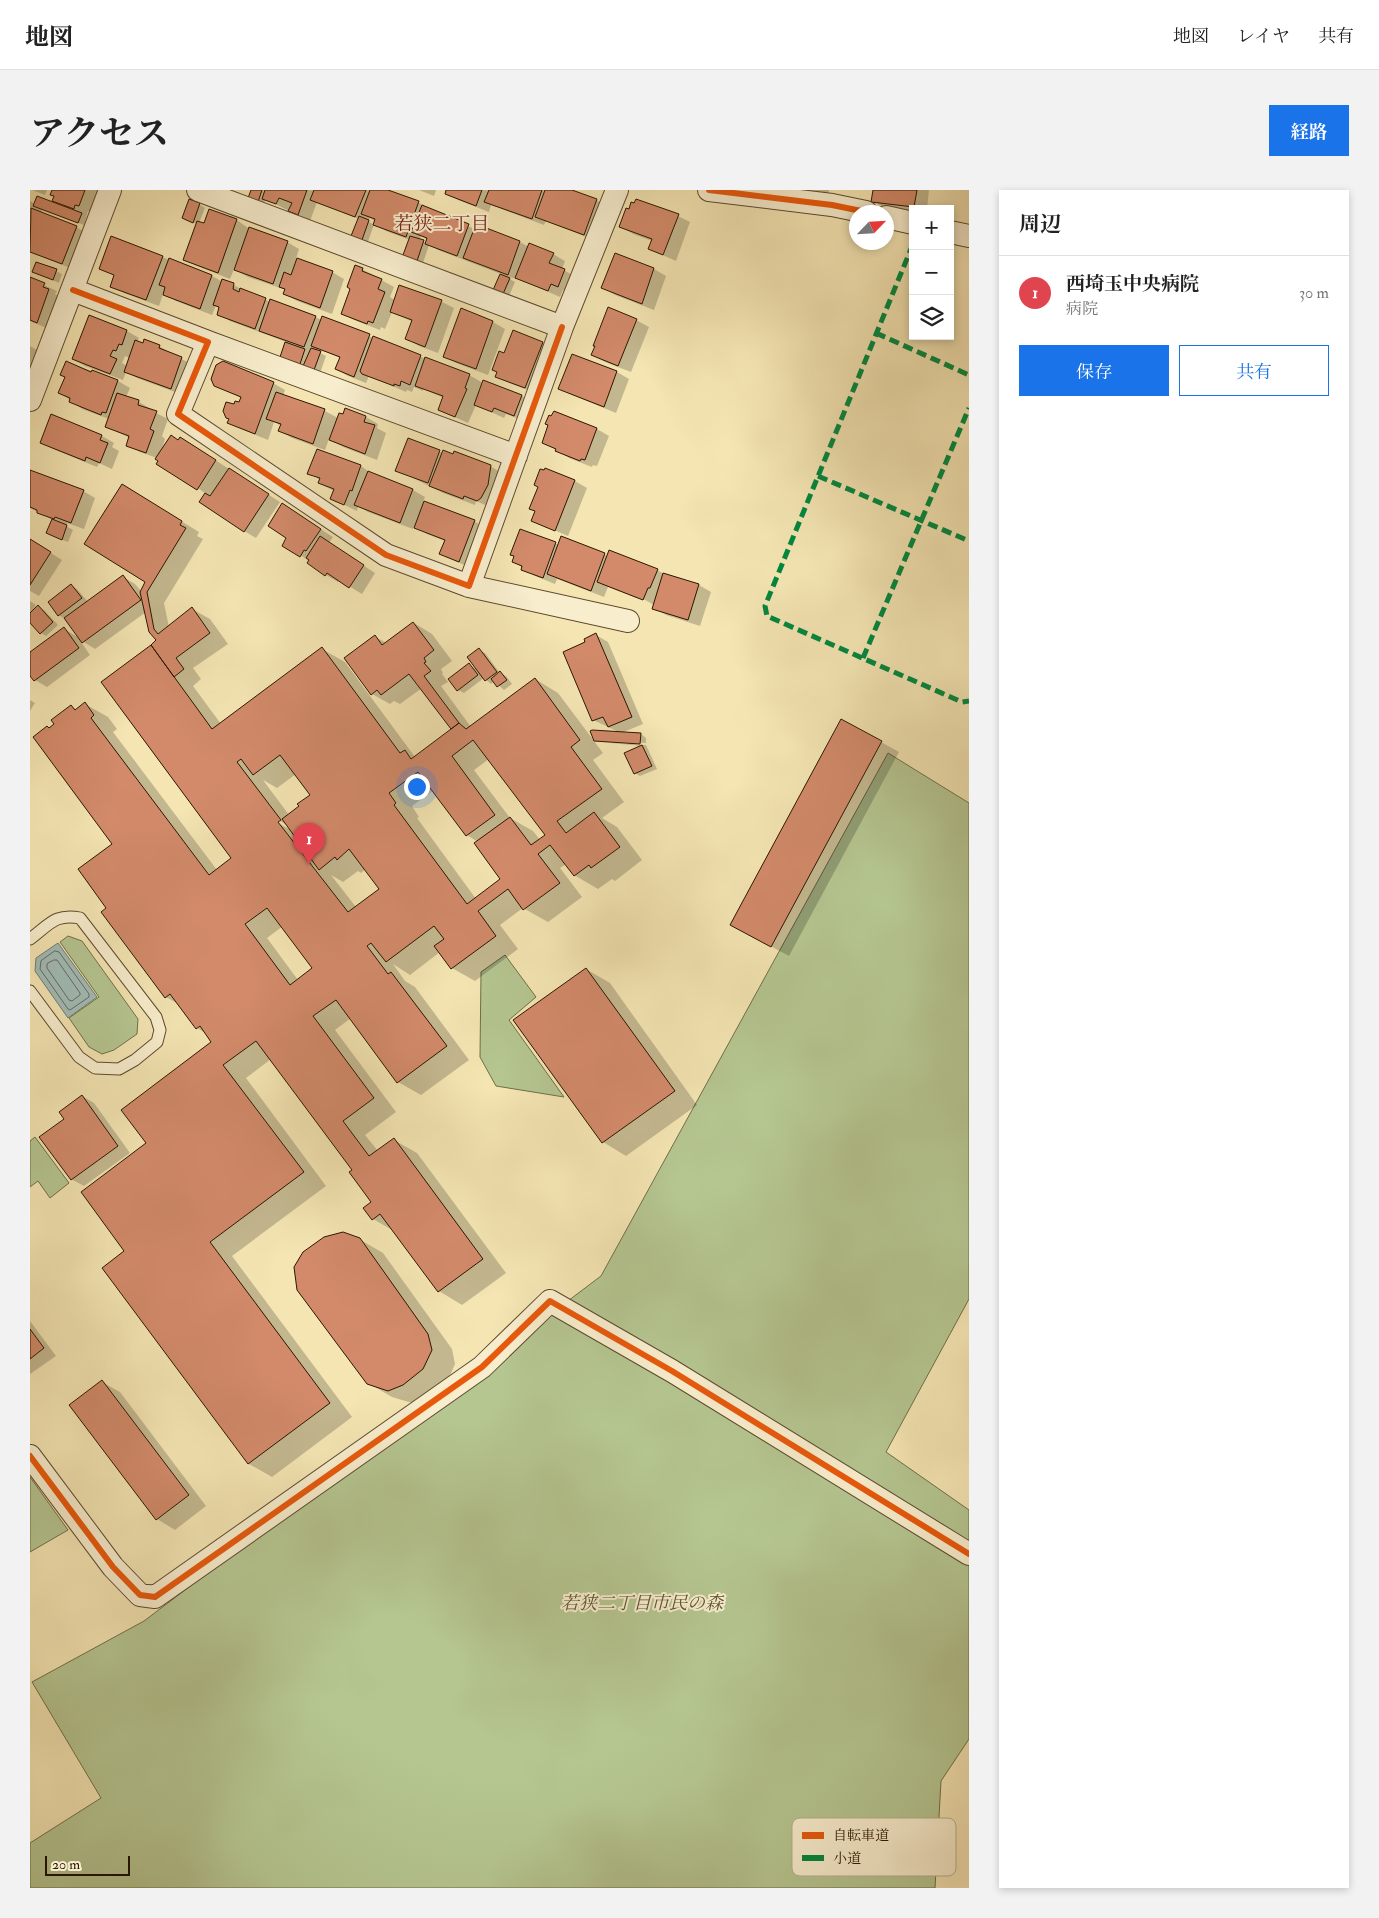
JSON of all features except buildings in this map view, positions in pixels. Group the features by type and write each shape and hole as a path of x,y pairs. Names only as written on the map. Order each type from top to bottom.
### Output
{"street":[{"path":"30,400 110,190"},
{"path":"198,190 562,327"},
{"path":"469,586 562,327 617,190"},
{"path":"709,190 832,197 850,205"},
{"path":"894,219 909,222"},
{"path":"954,233 969,236"},
{"path":"73,290 516,456"},
{"path":"208,342 178,414 386,555 469,586 628,621"},
{"path":"30,1456 113,1568 140,1595 154,1597 482,1367 550,1301 672,1370 969,1554"}],"lane":[{"path":"30,939 56,919 68,915 80,918 156,1017 160,1030 157,1042 135,1060 119,1069 95,1068 80,1057 30,991"}],"green space":[{"name":"若狭二丁目市民の森","path":"888,753 969,803 969,1299 886,1452 969,1510 969,1739 941,1781 939,1818 792,1818 792,1876 936,1876 935,1888 30,1888 30,1843 101,1798 32,1682 144,1621 601,1276"},
{"path":"68,936 82,941 138,1019 137,1034 114,1050 102,1054 89,1047 69,1018 99,997 60,942"},
{"path":"505,955 536,997 509,1020 564,1097 496,1086 480,1057 481,972"},
{"path":"35,1137 69,1183 50,1198 38,1181 30,1187 30,1141"},
{"path":"30,1477 68,1530 30,1552"}],"water":[{"path":"58,943 97,997 68,1018 35,971 36,958"}],"marked path":[{"path":"911,250 765,606 767,616 962,702 969,701"},
{"path":"876,333 969,375"},
{"path":"863,658 969,408"},
{"path":"818,476 969,541"}],"cycle path":[{"path":"709,190 849,208"},
{"path":"73,290 208,342 178,414 386,555 469,586 562,327"},
{"path":"30,1456 113,1567 140,1595 155,1597 482,1367 550,1301 672,1371 969,1554"}],"place":[{"name":"西埼玉中央病院","path":"309,864"}],"district":[{"name":"若狭二丁目","path":"442,223"}]}
